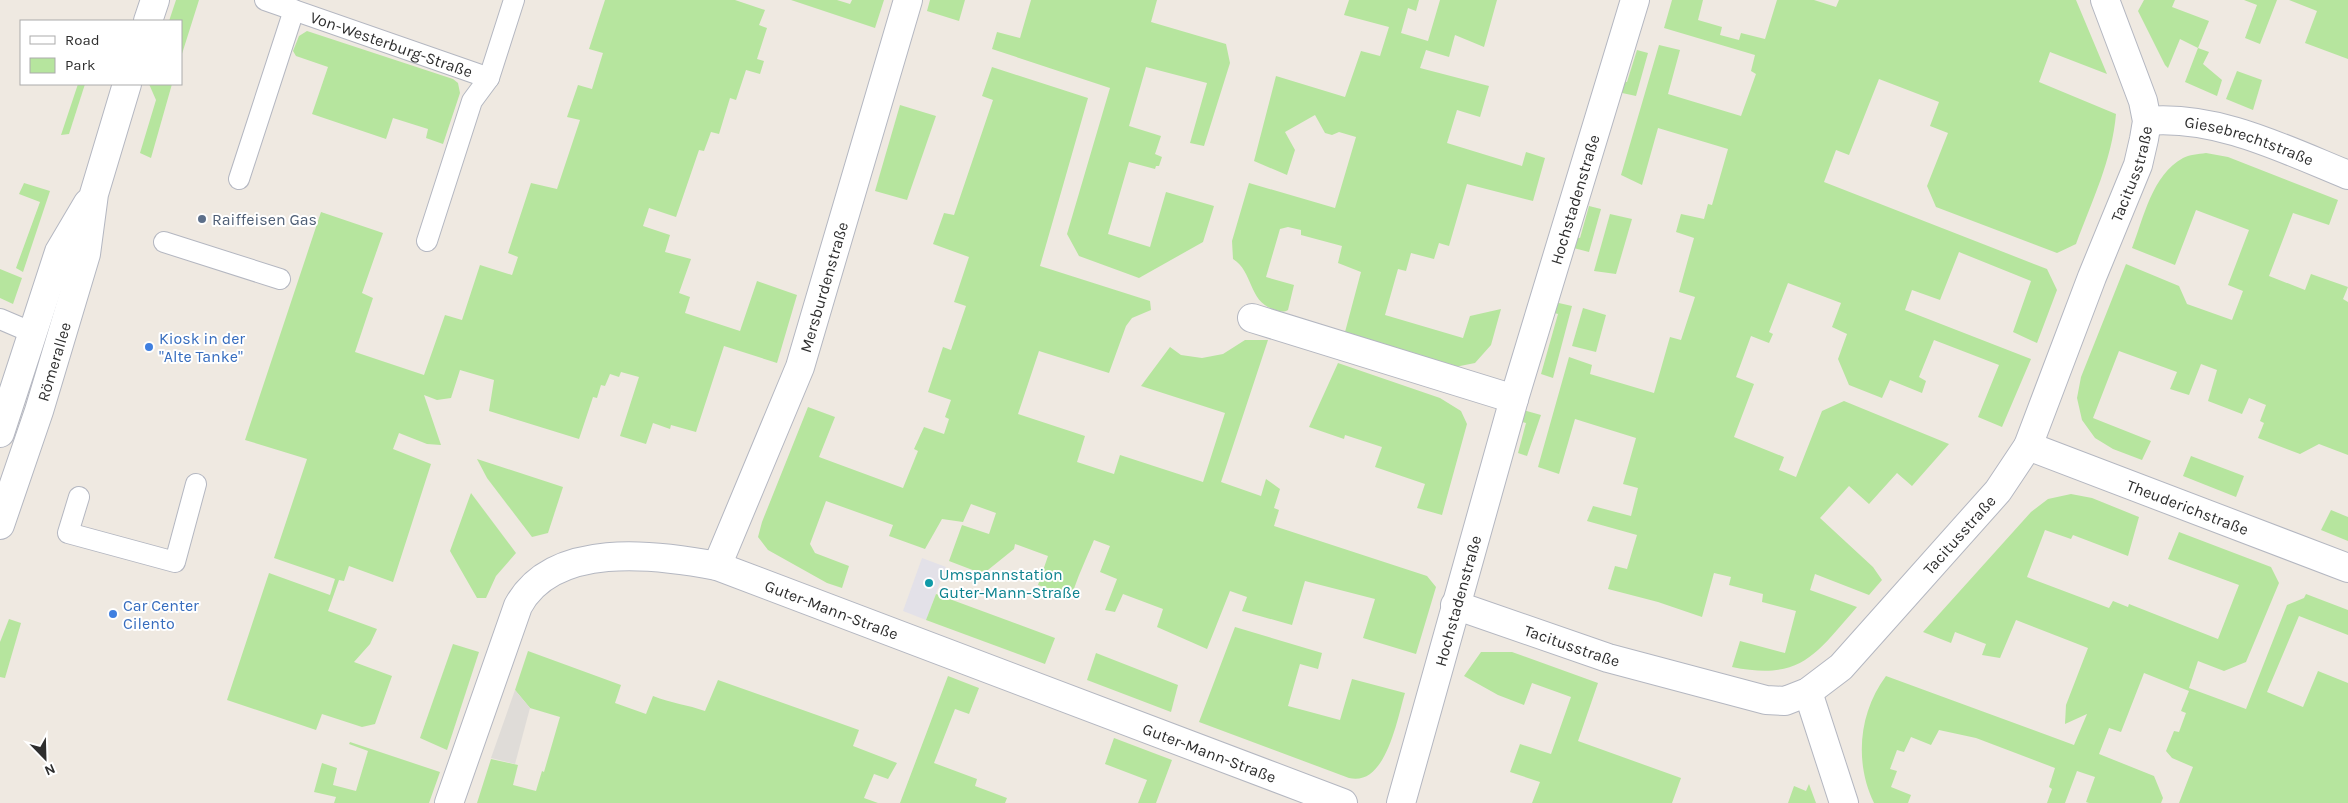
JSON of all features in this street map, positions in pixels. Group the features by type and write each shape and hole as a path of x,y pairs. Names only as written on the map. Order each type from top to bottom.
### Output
{"street":[{"path":"148,20 155,0"},
{"name":"Mersburdenstraße","path":"717,566 800,367 908,0"},
{"name":"Hochstadenstraße","path":"1401,803 1514,399 1635,0"},
{"name":"Tacitusstraße","path":"1455,605 1608,658 1730,692 1777,702 1808,692 1841,667 2010,477 2028,446 2092,277 2138,164 2147,121 2136,77 2105,0"},
{"name":"Römerallee","path":"0,525 39,411 86,254 94,194 127,85"},
{"name":"Giesebrechtstraße","path":"2147,121 2169,119 2211,125 2348,174"},
{"name":"Römerallee","path":"0,433 59,252 94,194"},
{"path":"1252,318 1514,399"},
{"name":"Theuderichstraße","path":"2028,446 2348,568"},
{"name":"Guter-Mann-Straße","path":"449,803 518,606 533,584 544,576 568,565 630,556 651,556 717,566 1343,803"},
{"path":"1808,692 1844,803"}],"lane":[{"name":"Von-Westerburg-Straße","path":"265,0 489,78"},
{"name":"Von-Westerburg-Straße","path":"427,240 472,101 489,78 514,0"},
{"path":"239,179 294,10"},
{"path":"164,242 280,278"},
{"path":"0,319 33,333"},
{"path":"79,497 68,533 175,562 196,484"}],"shaded area":[{"path":"922,558 946,567 926,620 903,611"},
{"path":"515,690 530,708 515,764 491,758"}],"green space":[{"path":"176,0 199,0 182,54 182,20 169,20"},
{"path":"605,0 735,0 765,10 759,25 767,28 757,59 764,61 760,74 746,70 736,100 730,98 719,134 711,132 704,151 699,150 676,217 649,208 643,226 670,235 665,252 691,259 679,293 690,297 685,313 740,331 757,281 797,295 777,363 724,346 696,432 671,425 670,429 653,423 646,444 620,436 639,377 621,372 619,377 610,374 605,386 601,385 597,398 593,397 579,439 489,411 494,380 460,370 451,398 437,400 424,395 441,445 427,444 399,433 393,449 431,464 393,582 349,566 344,581 339,580 328,611 377,629 370,644 354,662 392,676 375,724 362,727 322,714 316,730 227,700 269,573 330,595 335,579 274,558 307,459 245,440 321,212 383,233 362,293 373,298 355,352 424,375 445,315 462,320 480,265 512,275 518,257 508,253 531,183 557,189 580,120 567,117 578,85 592,89 603,53 589,49"},
{"path":"791,0 837,0 850,4 852,0 884,0 875,28"},
{"path":"930,0 965,0 959,21 927,11"},
{"path":"1031,0 1157,0 1151,22 1226,44 1230,63 1204,146 1190,143 1207,83 1146,67 1129,126 1161,136 1155,154 1162,157 1159,166 1156,166 1155,169 1129,162 1108,234 1150,247 1166,192 1214,206 1203,242 1139,278 1079,256 1067,234 1110,88 992,49 997,32 1020,38"},
{"path":"1349,0 1419,0 1416,11 1408,8 1401,33 1428,41 1440,0 1497,0 1484,47 1455,35 1449,57 1426,50 1420,68 1489,86 1480,117 1457,110 1447,143 1522,166 1526,152 1545,158 1533,201 1467,184 1449,246 1439,243 1434,259 1411,253 1406,271 1398,269 1385,315 1463,338 1470,316 1501,309 1491,345 1475,363 1450,368 1345,332 1361,272 1338,263 1342,246 1301,235 1301,230 1288,227 1280,229 1266,277 1294,285 1288,310 1284,311 1273,309 1259,300 1244,271 1233,259 1232,241 1249,183 1335,208 1356,137 1339,132 1332,135 1325,133 1315,115 1285,132 1295,150 1287,175 1254,161 1276,76 1345,97 1361,51 1380,56 1389,27 1344,15"},
{"path":"1672,0 1703,0 1698,20 1722,27 1720,35 1739,40 1741,33 1765,39 1777,0 1814,0 1836,7 1839,0 2076,0 2107,74 2050,52 2039,82 2116,114 2106,164 2076,244 2057,253 1936,207 1927,186 1948,133 1930,126 1939,102 1879,79 1849,155 1836,150 1824,182 2047,269 2057,290 2037,343 2013,332 2031,281 1959,252 1940,300 1912,290 1905,310 2031,359 2002,427 1978,417 1999,365 1934,340 1919,377 1926,381 1922,393 1890,380 1882,398 1849,385 1838,359 1847,334 1832,327 1841,303 1788,283 1769,332 1773,334 1769,343 1751,336 1736,377 1754,384 1734,437 1784,457 1779,470 1796,477 1822,411 1844,401 1949,444 1912,486 1897,473 1869,504 1849,486 1820,518 1873,567 1882,580 1869,595 1815,574 1810,590 1857,607 1817,651 1791,667 1775,670 1732,667 1740,641 1785,653 1796,611 1762,602 1763,594 1729,585 1731,577 1714,573 1702,617 1658,602 1608,589 1615,566 1627,569 1637,535 1587,521 1593,506 1631,516 1638,488 1623,484 1636,438 1575,419 1559,474 1538,467 1569,357 1592,365 1590,374 1654,393 1670,337 1681,340 1695,297 1679,292 1694,238 1676,232 1681,214 1704,219 1708,204 1712,205 1728,149 1658,128 1642,185 1621,175 1659,45 1680,50 1668,94 1741,116 1756,74 1751,71 1755,55 1664,28"},
{"path":"2144,0 2175,0 2172,7 2209,21 2198,48 2180,39 2168,68 2138,11"},
{"path":"2244,0 2277,0 2260,44 2245,38 2257,5"},
{"path":"2289,0 2348,0 2348,59 2305,43 2317,11"},
{"path":"307,31 453,79 458,83 460,93 443,144 426,138 428,129 393,118 386,139 312,114 328,67 296,56 293,51 299,36"},
{"path":"2198,48 2209,52 2203,64 2222,80 2217,96 2185,82"},
{"path":"1637,50 1648,53 1636,96 1613,91 1616,80 1627,82"},
{"path":"992,67 1088,98 1040,266 1150,301 1151,310 1132,318 1126,326 1109,373 1039,351 1018,414 1085,436 1077,462 1114,474 1120,455 1203,482 1225,413 1141,386 1170,347 1181,355 1202,358 1223,354 1245,340 1268,340 1221,482 1261,496 1266,479 1280,489 1274,508 1279,510 1274,526 1427,576 1436,587 1416,654 1363,638 1375,599 1305,581 1292,625 1242,611 1247,597 1230,591 1207,649 1157,627 1163,609 1123,594 1115,612 1105,610 1117,579 1100,572 1110,546 1094,540 1071,598 1038,585 1048,556 1015,544 1014,549 983,574 949,561 962,525 989,534 996,513 971,504 963,522 942,519 925,549 889,536 893,525 826,501 810,544 815,553 849,566 842,588 827,583 768,550 758,537 762,522 808,407 835,417 819,457 903,488 918,451 914,449 924,427 944,434 949,419 945,417 951,400 928,392 943,347 951,350 966,306 954,302 969,257 933,244 944,213 954,215 993,100 982,96"},
{"path":"2237,71 2262,80 2253,110 2226,99"},
{"path":"78,85 85,85 69,134 61,135"},
{"path":"149,85 172,85 151,158 140,153 156,100"},
{"path":"900,105 936,116 907,200 875,191"},
{"path":"2206,153 2228,157 2338,200 2329,225 2293,213 2269,276 2305,290 2311,274 2348,287 2343,299 2348,302 2348,455 2319,444 2300,454 2258,438 2264,423 2260,421 2266,405 2249,398 2242,414 2208,401 2217,370 2201,364 2189,395 2170,389 2177,372 2119,351 2093,418 2151,441 2142,460 2113,449 2095,438 2082,420 2077,398 2081,377 2126,264 2179,286 2187,304 2232,320 2243,291 2228,285 2249,230 2196,210 2175,265 2132,248 2150,198 2164,175 2172,165 2183,158"},
{"path":"24,183 50,191 23,272 16,268 40,202 19,194"},
{"path":"1589,206 1601,209 1589,252 1566,246 1569,236 1580,238"},
{"path":"1610,214 1632,219 1616,274 1594,271"},
{"path":"0,269 22,278 13,304 0,298"},
{"path":"1550,301 1572,306 1553,378 1541,374 1558,314 1547,311"},
{"path":"1583,308 1606,315 1596,352 1572,346"},
{"path":"1338,363 1440,398 1461,411 1467,424 1442,515 1417,508 1425,484 1375,467 1382,447 1345,435 1344,439 1309,427"},
{"path":"1519,409 1541,415 1527,456 1518,453 1526,423 1515,420"},
{"path":"2191,456 2244,476 2236,497 2183,476"},
{"path":"477,459 563,487 548,533 532,537 487,478"},
{"path":"471,493 516,553 496,576 486,598 477,598 450,551"},
{"path":"2071,494 2092,498 2139,517 2128,556 2073,535 2071,539 2045,530 2027,577 2109,608 2113,601 2128,607 2129,604 2218,639 2239,585 2168,559 2179,532 2271,567 2279,583 2246,662 2224,671 2198,661 2189,688 2246,709 2287,605 2304,598 2306,594 2348,610 2348,635 2299,616 2267,692 2303,707 2318,671 2348,683 2348,803 2179,803 2193,767 2172,758 2166,751 2174,731 2179,732 2186,713 2181,711 2189,691 2144,673 2121,732 2109,728 2099,754 2154,776 2163,798 2161,803 2086,802 2095,777 2077,771 2065,803 2047,803 2052,789 2049,787 2055,768 1976,738 1939,730 1931,745 1911,737 1904,752 1897,750 1890,769 1897,771 1891,787 1911,795 1908,803 1874,803 1864,771 1862,738 1870,705 1886,676 2074,745 2087,714 2065,724 2066,705 2088,648 2016,620 2000,658 1982,655 1986,644 1955,632 1951,643 1923,632 2031,512 2048,499"},
{"path":"2331,510 2348,517 2348,541 2321,530"},
{"path":"936,594 1055,638 1045,664 926,620"},
{"path":"9,619 21,623 5,678 0,677 0,642"},
{"path":"1235,627 1322,653 1318,669 1300,664 1288,706 1340,720 1352,679 1405,693 1388,749 1381,762 1372,772 1362,778 1349,778 1199,722"},
{"path":"453,644 479,652 447,750 420,738"},
{"path":"528,651 621,685 615,703 646,714 653,696 705,711 718,680 859,730 853,746 897,763 888,779 874,774 864,798 878,803 477,803 491,759 518,765 513,785 536,791 542,771 544,772 560,717 530,708 515,690"},
{"path":"1481,652 1512,652 1598,683 1578,741 1681,778 1672,803 1532,803 1540,782 1510,772 1520,744 1551,754 1571,697 1532,683 1524,705 1498,695 1464,676"},
{"path":"1096,653 1178,685 1171,712 1087,680"},
{"path":"948,676 979,688 969,714 955,709 934,763 977,779 975,786 1007,798 1005,803 900,803"},
{"path":"1114,738 1172,760 1156,803 1138,803 1147,780 1105,764"},
{"path":"350,742 440,772 429,803 334,803 336,797 314,792 322,763 337,768 333,785 356,791 368,751 349,744"},
{"path":"1809,784 1816,803 1788,803 1794,786 1806,791"}],"place":[{"name":"Raiffeisen Gas","path":"202,219"},
{"name":"Kiosk in der \"Alte Tanke\"","path":"149,347"},
{"name":"Umspannstation Guter-Mann-Straße","path":"929,583"},
{"name":"Car Center Cilento","path":"113,614"}]}
